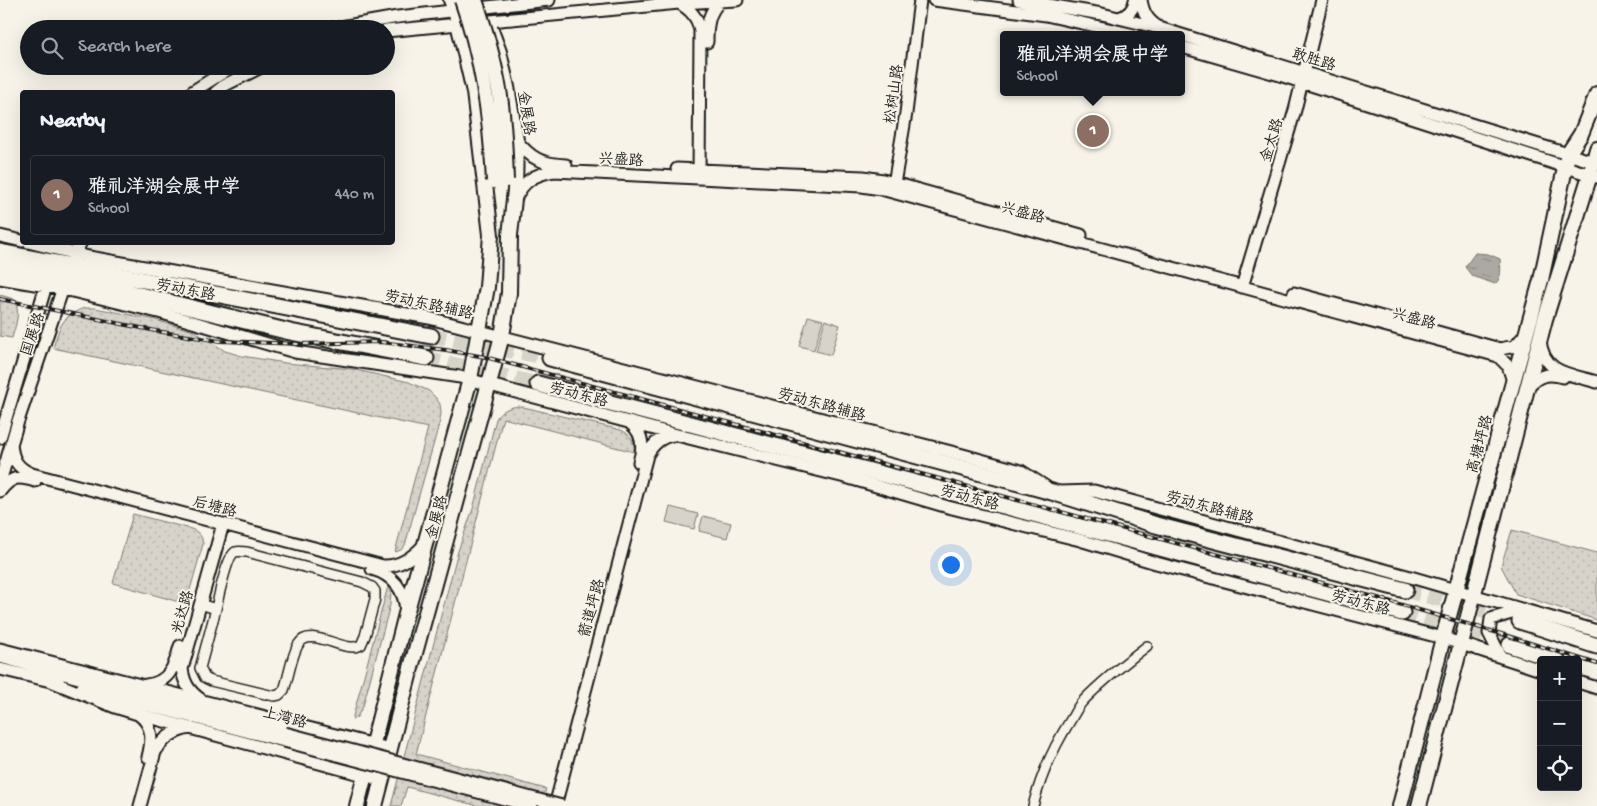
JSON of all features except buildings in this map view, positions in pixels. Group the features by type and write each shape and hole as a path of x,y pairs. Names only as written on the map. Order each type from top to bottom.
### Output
{"highway":[{"name":"劳动东路","path":"0,252 54,263 69,271 290,332 426,358"},
{"name":"劳动东路","path":"0,266 54,263"},
{"name":"劳动东路","path":"69,271 431,336"},
{"name":"劳动东路","path":"550,358 1052,492 1156,525 1405,590"},
{"name":"劳动东路","path":"538,384 1015,509 1402,614"},
{"path":"1521,615 1597,646"},
{"path":"1510,645 1544,656"},
{"path":"1582,667 1597,672"}],"main road":[{"path":"482,7 548,0"},
{"path":"376,20 457,8 737,0"},
{"name":"松树山路","path":"890,187 913,20 914,0"},
{"name":"松树山路","path":"890,187 906,113 920,0"},
{"path":"934,0 1046,15 1117,31"},
{"name":"敢胜路","path":"1019,0 1118,18 1168,31"},
{"path":"1118,18 1124,16 1132,9 1135,0"},
{"path":"1141,0 1148,20 1159,28"},
{"name":"金太路","path":"1301,76 1316,0"},
{"name":"金太路","path":"1241,282 1322,0"},
{"path":"703,174 708,24 712,11 720,1"},
{"path":"679,2 694,14 700,30 703,174"},
{"path":"482,7 499,90 505,145 500,180"},
{"name":"金展路","path":"375,806 502,336 509,293 510,234 516,140 498,52 482,7"},
{"path":"395,28 457,8"},
{"path":"457,8 474,36 486,89 500,180"},
{"name":"金展路","path":"457,8 474,92 492,235"},
{"name":"敢胜路","path":"1185,37 1567,161 1595,165"},
{"name":"敢胜路","path":"1185,48 1301,76"},
{"path":"195,90 219,75"},
{"path":"219,90 245,75"},
{"name":"高塘坪路","path":"1400,806 1443,638 1541,280 1567,161 1581,134 1597,94"},
{"name":"兴盛路","path":"516,140 524,151 533,158 553,164 890,187 1241,282 1500,349 1515,346 1525,335"},
{"path":"1419,806 1527,387 1595,165"},
{"name":"兴盛路","path":"513,203 518,192 530,179 536,175 554,171 703,174"},
{"name":"金展路","path":"500,180 510,234"},
{"name":"金展路","path":"357,806 406,614 470,379 487,287 500,180"},
{"path":"0,236 20,241"},
{"name":"劳动东路辅路","path":"32,245 54,263 69,271 162,313 294,352 470,379 677,435 849,478 948,507 1080,540 1156,563 1443,638 1537,669"},
{"path":"69,271 81,245"},
{"name":"劳动东路辅路","path":"0,278 54,263"},
{"name":"国展路","path":"0,438 54,263"},
{"name":"劳动东路辅路","path":"69,271 429,318 480,330 1020,471 1052,492 1094,491 1292,544 1474,596 1521,615 1597,631"},
{"name":"国展路","path":"0,482 69,271"},
{"name":"兴盛路","path":"1241,282 1498,356 1508,366 1513,381"},
{"path":"1540,340 1544,356 1549,365 1562,372 1597,382"},
{"path":"1527,387 1541,376 1554,374 1597,386"},
{"name":"箭道坪路","path":"549,806 642,453 638,432 628,422"},
{"name":"箭道坪路","path":"555,806 647,455 663,437 677,435"},
{"name":"后塘路","path":"11,444 15,462 25,471 383,573 394,580 401,590 406,614"},
{"name":"后塘路","path":"0,491 7,482 17,477 23,478 383,566 404,562 424,546"},
{"path":"1015,509 1080,540"},
{"name":"光达路","path":"204,701 189,690 185,683 182,669 219,526"},
{"name":"光达路","path":"142,685 153,684 163,680 174,666 219,526"},
{"path":"1501,657 1489,633 1491,619 1521,615"},
{"name":"上湾路","path":"0,649 390,749"},
{"name":"上湾路","path":"0,657 531,806"},
{"name":"上湾路","path":"0,669 562,806"},
{"name":"上湾路","path":"53,682 115,707 138,714 382,780"},
{"path":"1582,683 1597,688"},
{"path":"133,806 150,750 152,737 148,724 138,714"},
{"path":"140,806 160,744 177,732 192,728"}],"street":[{"path":"236,552 247,552 362,582 372,587 376,595 361,645 354,647 314,638 301,641 296,650 284,690 279,695 274,696 211,681 201,673 201,661 216,609 229,562 236,552"},
{"path":"200,604 216,609"},
{"path":"1033,806 1040,781 1060,736 1081,703 1147,646"}],"shaded area":[{"path":"0,295 14,299 16,304 17,318 12,338 0,336"},
{"path":"84,308 95,308 152,319 194,331 225,351 242,356 285,363 352,369 409,382 429,391 440,404 440,421 405,545 401,550 395,552 428,428 53,348 62,323 70,315"},
{"path":"808,316 823,320 814,350 799,346"},
{"path":"825,320 840,325 831,355 816,351"},
{"path":"519,406 621,430 631,438 634,444 634,452 503,418 416,754 546,789 541,806 478,806 407,787 401,806 391,806 458,551 473,509 496,419 500,413"},
{"path":"670,507 698,514 694,529 666,522"},
{"path":"133,514 191,529 201,537 203,544 186,604 113,583"},
{"path":"703,516 731,523 727,538 699,531"},
{"path":"1512,530 1597,553 1597,620 1516,594 1501,566"},
{"path":"388,586 391,591 390,605 363,706 357,717 352,720"}],"water":[{"path":"1475,253 1488,254 1500,259 1500,276 1495,284 1472,276 1465,267"}],"tunnel":[{"path":"431,336 550,358"},
{"path":"426,358 538,384"},
{"path":"1405,590 1509,618"},
{"path":"1402,613 1510,645"}],"railway":[{"path":"0,299 156,331 220,341 299,344 381,342 485,357 1378,598 1597,664"}],"place":[{"name":"雅礼洋湖会展中学","path":"1093,131"}]}
